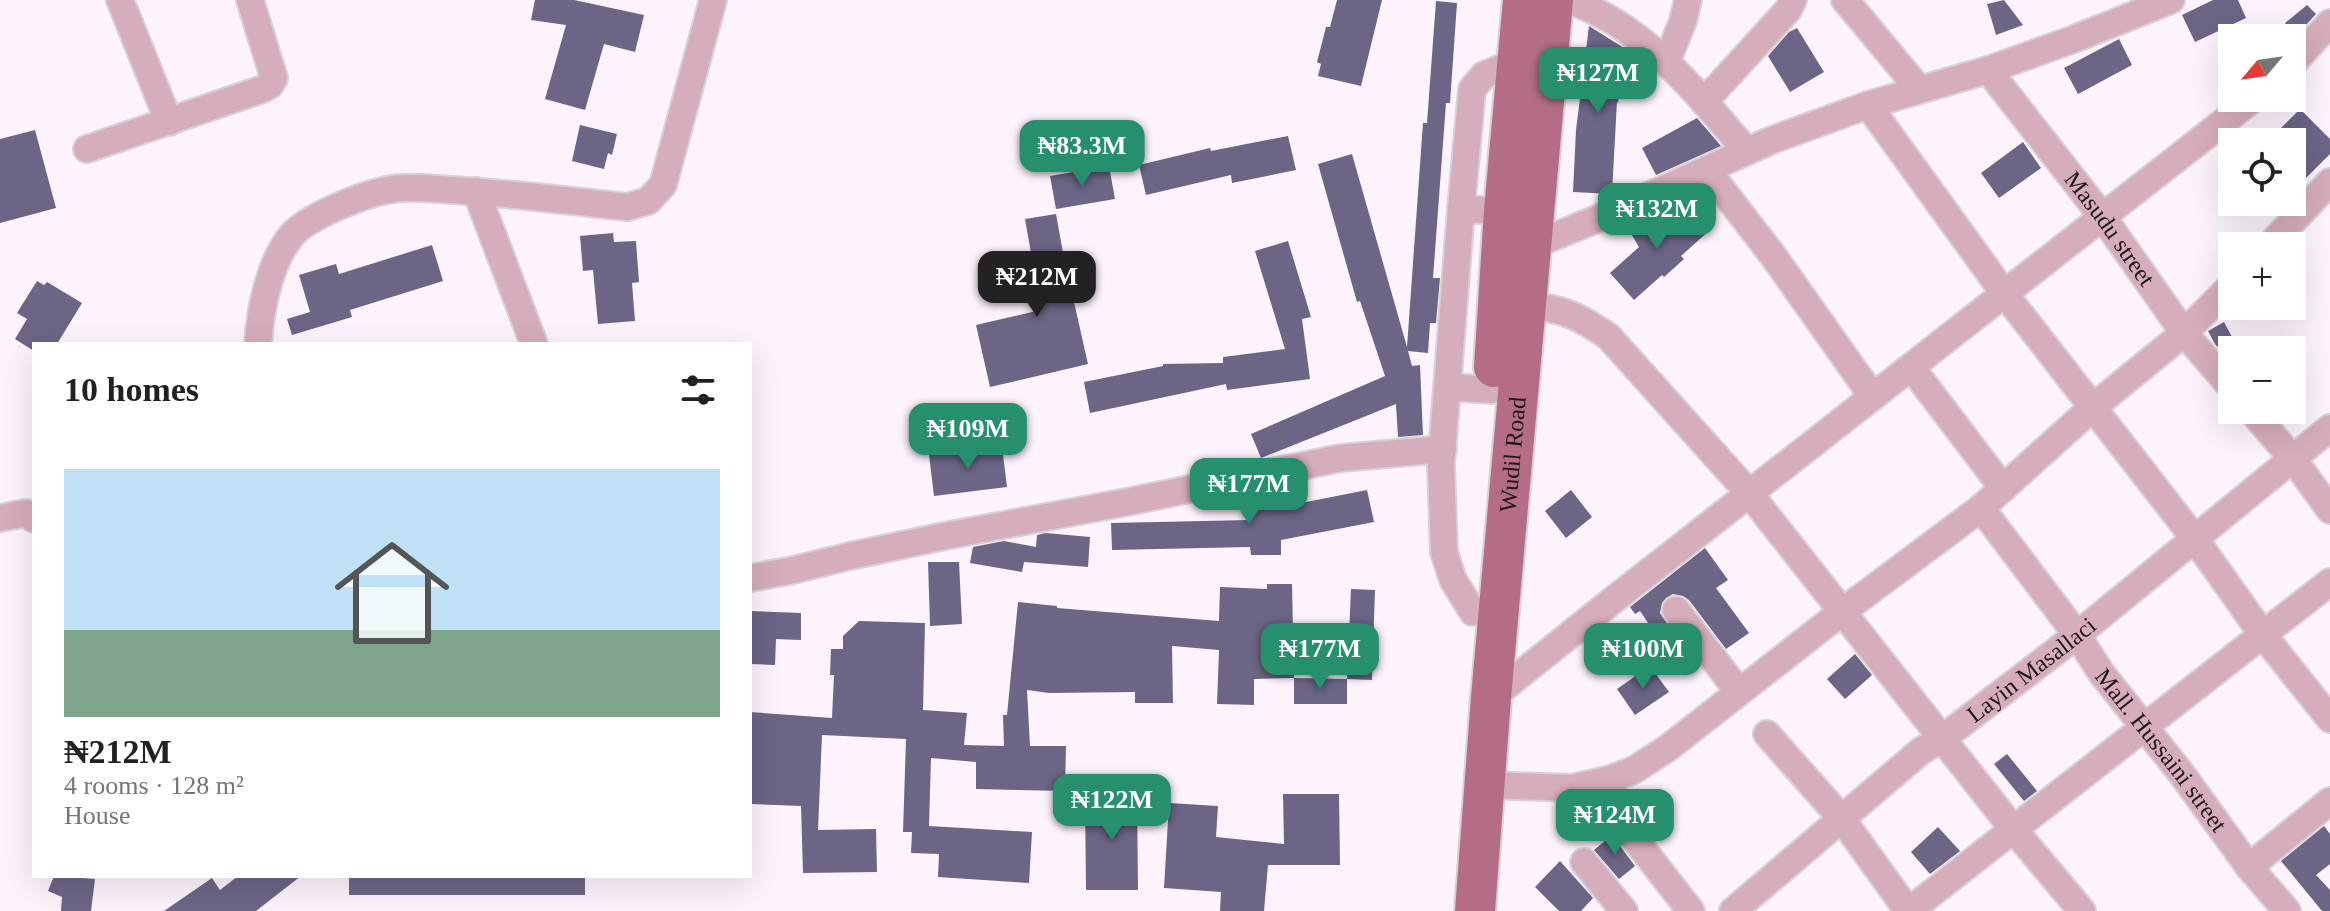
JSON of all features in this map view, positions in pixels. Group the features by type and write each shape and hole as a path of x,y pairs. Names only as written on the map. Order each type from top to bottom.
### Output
{"main road":[{"name":"Wudil Road","path":"1452,911 1504,211 1523,0"},
{"name":"Wudil Road","path":"1475,911 1553,0"}],"street":[{"path":"120,0 169,122"},
{"path":"87,149 270,85 274,78 250,0"},
{"path":"258,342 260,317 279,253 294,233 318,215 356,200 400,188 476,191 627,207 648,201 663,185 713,0"},
{"path":"1568,0 1610,18 1667,61 1747,151"},
{"path":"1667,61 1688,0"},
{"path":"1704,102 1788,10 1793,0"},
{"path":"1845,0 1919,89"},
{"path":"1531,246 1772,140 1868,105 1988,70 2171,0"},
{"path":"2306,49 2330,23"},
{"path":"1473,612 1453,580 1444,552 1441,465 1461,209 1472,89 1484,75 1518,61"},
{"name":"Masudu street","path":"1988,70 2102,216 2184,333 2218,372"},
{"path":"1868,105 2004,293 2330,719"},
{"path":"1491,698 2236,112"},
{"path":"1707,170 1774,257 1873,397"},
{"path":"2282,232 2330,182"},
{"path":"476,191 533,342"},
{"path":"1461,209 1504,211"},
{"path":"1485,785 1572,788 1634,770 1668,748 1981,508 2092,408 2184,333 2218,299"},
{"path":"1527,305 1555,308 1580,317 1608,336 1749,493 2014,830 2082,911"},
{"path":"1911,367 2003,488"},
{"path":"1448,387 1492,390"},
{"path":"2263,424 2330,510"},
{"name":"Layin Masallaci","path":"1733,911 1921,751 1943,738 2077,635 2330,428"},
{"path":"752,578 1341,458 1443,449"},
{"name":"Mall. Hussaini street","path":"1981,508 2077,635 2102,674 2181,773 2249,867 2287,911"},
{"path":"0,518 26,513 32,518"},
{"path":"1767,734 1842,819 1908,911 2330,582"},
{"path":"1676,610 1739,692"},
{"path":"1608,780 1626,828 1691,911"},
{"path":"2249,867 2330,801"},
{"path":"1584,862 1624,911"}],"building":[{"path":"535,0 574,0 644,15 635,52 604,44 585,110 545,99 566,25 531,20"},
{"path":"1337,0 1382,0 1361,86 1318,76 1321,64 1317,62"},
{"path":"2004,0 2023,25 1996,35 1987,4"},
{"path":"2213,0 2238,0 2246,18 2233,24 2218,24 2218,31 2195,42 2182,15"},
{"path":"1436,1 1457,3 1433,278 1440,278 1436,323 1430,323 1428,353 1408,351 1412,366 1420,365 1423,435 1398,437 1396,404 1261,458 1251,434 1385,376 1360,301 1357,302 1318,164 1352,154 1407,347 1423,123 1427,123"},
{"path":"2307,5 2316,14 2306,25 2285,23"},
{"path":"1589,26 1624,48 1618,104 1617,101 1612,194 1573,192 1576,130"},
{"path":"1797,28 1824,72 1790,92 1768,56 1789,32"},
{"path":"2119,39 2132,65 2078,94 2064,68"},
{"path":"2297,112 2303,112 2330,139 2330,154 2306,178 2306,128 2281,128"},
{"path":"1697,118 1721,146 1656,175 1642,148"},
{"path":"580,125 617,134 612,155 608,153 604,169 572,161"},
{"path":"35,130 56,208 0,223 0,139"},
{"path":"1288,136 1296,170 1232,183 1231,175 1146,195 1139,165 1210,148 1211,151"},
{"path":"2023,142 2041,168 1999,198 1981,173"},
{"path":"1109,166 1115,199 1056,209 1050,176"},
{"path":"1693,209 1711,229 1681,256 1684,259 1634,300 1610,273 1639,247 1625,224 1650,213 1664,236"},
{"path":"1056,214 1072,303 1088,364 990,387 976,325 1041,310 1025,219"},
{"path":"613,233 614,242 636,241 639,282 632,283 635,321 598,324 593,270 583,271 580,236"},
{"path":"1288,241 1311,317 1302,319 1310,379 1227,390 1226,384 1090,413 1084,382 1163,364 1223,363 1223,357 1285,349 1255,251"},
{"path":"432,245 443,281 350,310 352,317 292,335 287,319 310,312 299,275 336,264 339,274"},
{"path":"37,281 44,285 47,282 82,303 58,342 32,342 32,350 15,339 27,319 17,313"},
{"path":"2224,322 2232,336 2218,336 2218,348 2208,331"},
{"path":"1002,446 1007,487 934,496 929,455"},
{"path":"1367,490 1374,522 1281,540 1281,555 1251,555 1250,547 1112,550 1111,523 1250,520 1250,499 1281,499 1281,507"},
{"path":"1571,490 1592,517 1566,538 1545,511"},
{"path":"1037,535 1090,537 1088,567 1024,562 1022,572 970,563 973,547 1004,541 1036,547"},
{"path":"1705,548 1728,580 1716,588 1749,633 1726,649 1683,596 1673,594 1662,603 1660,613 1671,629 1658,638 1640,611 1635,614 1630,607"},
{"path":"928,562 959,562 962,624 930,626"},
{"path":"1267,584 1292,584 1294,678 1254,679 1254,705 1217,704 1219,650 1172,646 1173,703 1135,703 1135,692 1049,693 1027,690 1030,746 1066,746 1065,791 976,789 976,762 931,758 929,826 1032,832 1029,883 938,877 939,854 911,853 912,832 903,832 906,739 822,735 818,830 876,829 877,872 803,873 801,806 752,804 752,712 832,718 834,675 830,675 831,649 843,649 843,636 859,621 925,623 923,710 967,713 964,745 1004,746 1003,715 1007,715 1018,602 1219,621 1220,587 1267,589"},
{"path":"1351,589 1375,590 1372,680 1347,679"},
{"path":"752,611 801,613 801,640 776,639 775,665 752,664"},
{"path":"1855,654 1872,675 1845,699 1827,679"},
{"path":"1650,666 1669,692 1635,715 1617,689"},
{"path":"1294,678 1347,679 1347,704 1294,704"},
{"path":"2007,754 2037,791 2024,801 1994,764"},
{"path":"1085,794 1137,794 1138,890 1086,890"},
{"path":"1283,794 1339,794 1340,865 1268,865 1264,911 1220,911 1221,892 1164,888 1169,803 1218,806 1216,837 1284,844"},
{"path":"2324,826 2330,834 2330,864 2316,875 2330,890 2330,911 2322,911 2281,861"},
{"path":"1938,827 1960,851 1930,874 1911,852"},
{"path":"1612,835 1635,866 1619,879 1594,850"},
{"path":"1560,861 1593,898 1581,911 1559,911 1535,887"},
{"path":"53,878 95,879 91,911 61,911 62,897 48,891"},
{"path":"212,878 220,890 235,878 298,878 256,911 164,911"},
{"path":"349,878 585,878 585,895 349,895"}]}
